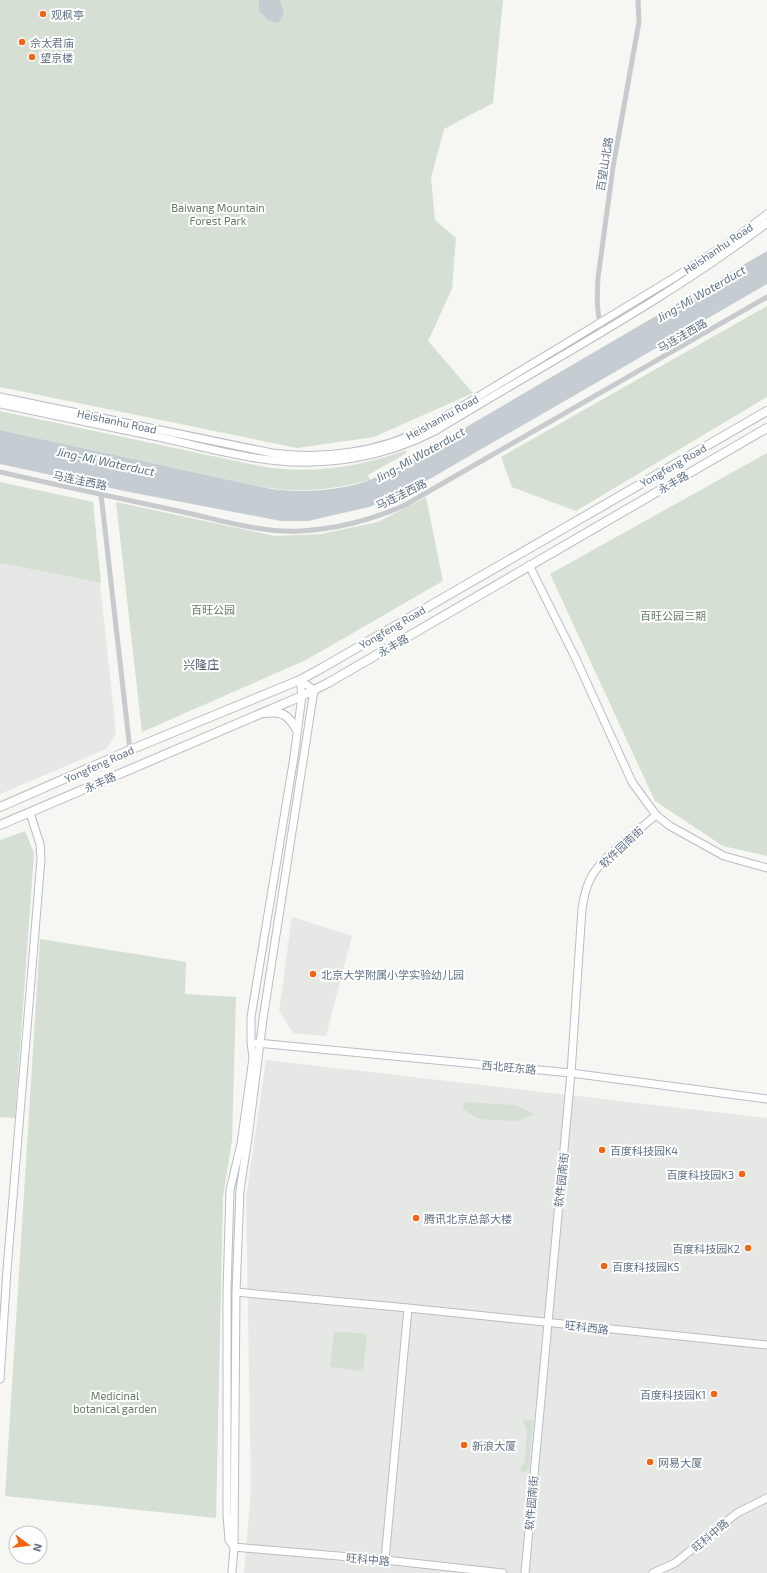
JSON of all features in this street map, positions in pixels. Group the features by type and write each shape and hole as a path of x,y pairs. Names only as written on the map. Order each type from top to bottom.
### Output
{"main road":[{"name":"Yongfeng Road","path":"0,807 130,750 300,680 749,421 767,413"},
{"path":"749,421 755,426 756,434"},
{"name":"永丰路","path":"0,825 314,690 767,428"},
{"path":"258,713 282,713 291,719 297,730"}],"street":[{"name":"百望山北路","path":"603,332 600,323 597,295 598,278 613,167 639,22 638,0"},
{"name":"Heishanhu Road","path":"0,397 256,451 303,456 337,454 364,450 388,444 420,431 710,255 767,214"},
{"name":"Heishanhu Road","path":"0,404 262,459 292,462 337,461 374,454 423,437 603,332 717,259 767,223"},
{"name":"马连洼西路","path":"0,472 276,531 323,529 370,519 405,505 767,298"},
{"path":"101,494 130,750"},
{"path":"529,565 576,659 632,782 656,815 670,826 724,856 767,868"},
{"path":"232,1573 234,1547 236,1292 240,1190 260,1044 314,690 300,680"},
{"path":"234,1547 229,1540 227,1516 227,1291 230,1190 241,1144 253,1058 251,1042 252,1017 302,696 300,680"},
{"path":"0,1379 4,1270 41,859 40,844 30,813"},
{"name":"软件园南街","path":"525,1573 571,1073 582,909 585,892 593,874 604,862 656,815"},
{"name":"西北旺东路","path":"251,1042 571,1073 767,1099"},
{"name":"旺科西路","path":"236,1292 767,1345"},
{"path":"385,1560 408,1308"},
{"name":"旺科中路","path":"653,1573 675,1563 737,1513 767,1498"},
{"name":"旺科中路","path":"234,1547 385,1560 502,1573"}],"shaded area":[{"path":"0,563 100,583 116,733 106,749 0,794"},
{"name":"北京大学附属小学实验幼儿园","path":"292,917 352,936 326,1036 293,1033 279,1011"},
{"path":"266,1060 767,1118 767,1573 244,1573 251,1489 246,1199"}],"green space":[{"name":"Baiwang Mountain Forest Park","path":"0,0 503,0 493,103 444,129 431,178 435,220 456,238 452,289 428,341 473,393 374,437 297,448 0,387"},
{"path":"767,306 767,397 576,511 512,487 501,457"},
{"path":"0,411 279,469 297,470 334,468 371,461 407,450 405,454 368,475 370,480 325,489 283,490 253,485 0,430"},
{"name":"百旺公园三期","path":"767,453 767,856 723,846 655,801 550,574"},
{"path":"0,482 93,502 101,583 0,563"},
{"name":"百旺公园","path":"426,497 443,581 306,660 142,732 116,502 275,536 321,534 378,522"},
{"path":"25,831 34,853 15,1118 0,1117 0,840"},
{"name":"Medicinal botanical garden","path":"40,939 186,962 185,994 236,997 232,1140 223,1197 216,1518 5,1496"},
{"path":"464,1102 516,1105 534,1114 517,1121 479,1119 463,1109"},
{"path":"334,1331 367,1334 363,1371 330,1367"},
{"path":"524,1419 533,1421 529,1470 524,1473 521,1472 520,1468 525,1462 527,1430 523,1422"}],"water":[{"path":"259,0 280,0 284,14 278,23 268,20 259,11"},
{"name":"Jing-Mi Waterduct","path":"767,251 767,284 409,491 369,507 308,521 281,521 129,492 0,464 0,430 271,489 309,491 334,489 358,484 398,467"}],"place":[{"name":"观枫亭","path":"43,14"},
{"name":"佘太君庙","path":"22,42"},
{"name":"望京楼","path":"32,57"},
{"name":"北京大学附属小学实验幼儿园","path":"313,974"},
{"name":"百度科技园K4","path":"602,1150"},
{"name":"百度科技园K3","path":"742,1174"},
{"name":"腾讯北京总部大楼","path":"416,1218"},
{"name":"百度科技园K2","path":"748,1248"},
{"name":"百度科技园K5","path":"604,1266"},
{"name":"百度科技园K1","path":"714,1394"},
{"name":"新浪大厦","path":"464,1445"},
{"name":"网易大厦","path":"650,1462"}],"district":[{"name":"兴隆庄","path":"201,664"}]}
